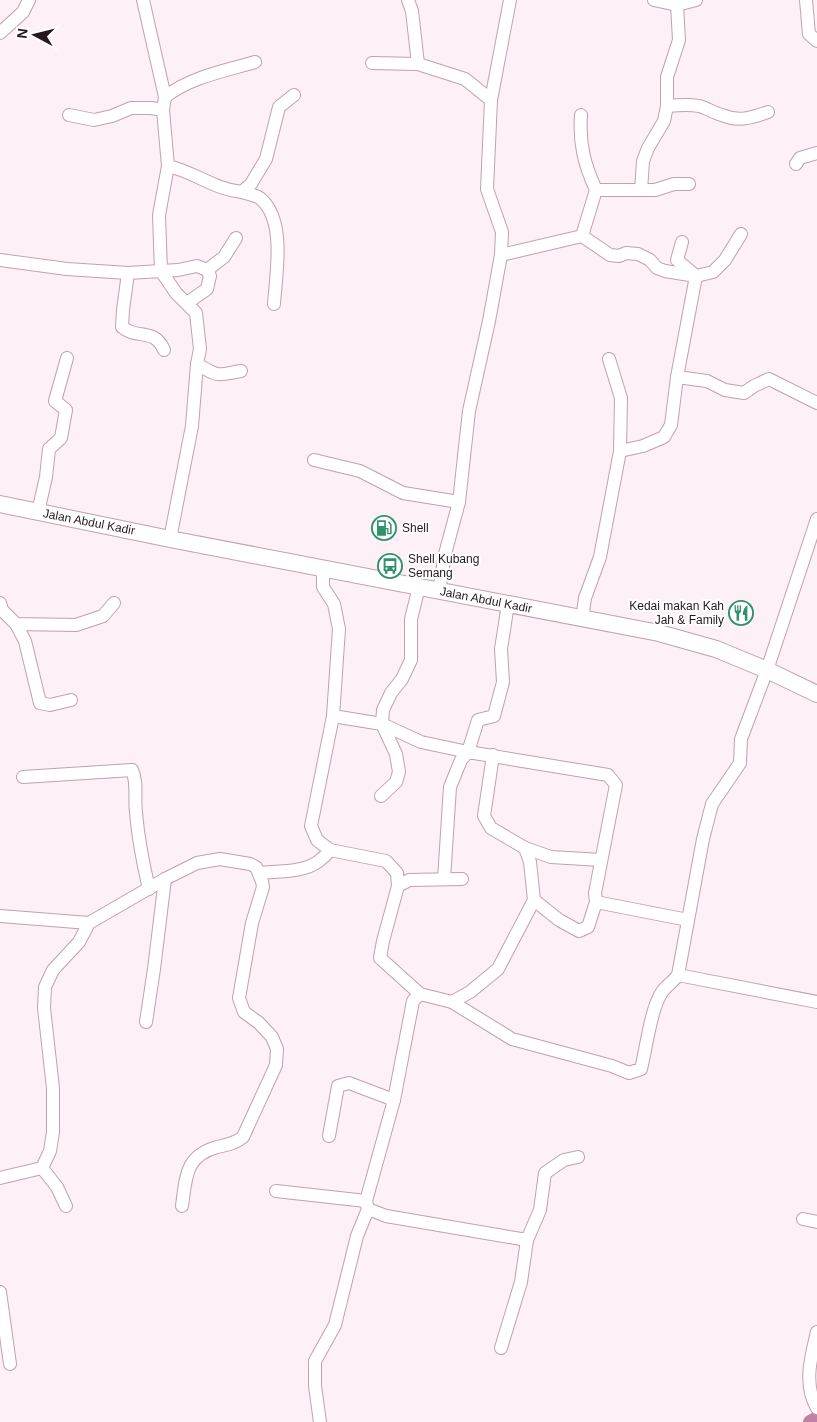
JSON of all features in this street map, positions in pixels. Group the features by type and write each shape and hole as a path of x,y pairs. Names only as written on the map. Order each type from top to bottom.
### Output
{"main road":[{"name":"Jalan Abdul Kadir","path":"0,504 170,539 659,633 716,650 766,670 817,694"}],"street":[{"path":"0,32 24,12 29,0"},
{"path":"143,0 165,97 164,110 168,166 159,215 161,271 176,293 196,313 200,350 197,364 192,426 170,539"},
{"path":"408,0 412,11 418,64"},
{"path":"439,591 445,554 459,502 469,411 489,321 501,255 502,232 487,189 491,100 510,0"},
{"path":"641,190 643,161 648,148 664,121 668,106 666,95 667,77 679,40 688,2 654,0"},
{"path":"806,0 809,34 817,41"},
{"path":"165,97 176,88 193,81 255,62"},
{"path":"372,63 418,64 465,79 491,100"},
{"path":"242,192 251,184 266,159 279,107 294,95"},
{"path":"668,106 688,104 736,119 751,118 768,112"},
{"path":"69,116 94,120 112,116 131,108 164,110"},
{"path":"581,115 580,136 583,153 587,170 596,190 582,236"},
{"path":"796,164 800,158 817,153"},
{"path":"168,166 182,169 227,190 242,192 260,198 273,217 278,246 274,304"},
{"path":"596,190 655,190 674,184 690,184"},
{"path":"501,255 582,236 610,254 619,256 626,253 638,254 650,260 657,268 696,276 713,272 725,260 741,234"},
{"path":"207,270 224,258 236,238"},
{"path":"682,242 677,260 696,276"},
{"path":"0,260 67,269 128,273 197,266 207,270 210,276 207,289 187,303"},
{"path":"128,273 122,327 128,332 152,335 160,342 164,350"},
{"path":"620,452 643,446 664,437 671,425 677,378 696,276"},
{"path":"38,512 46,477 49,449 61,438 66,410 55,402 67,358"},
{"path":"582,619 586,598 600,556 620,452 620,398 609,359"},
{"path":"197,364 221,375 241,371"},
{"path":"677,378 707,381 725,390 744,393 769,379 817,402"},
{"path":"314,460 360,471 403,493 459,502"},
{"path":"323,568 323,587 334,604 339,629 333,716 311,826 317,840 330,850 386,861 397,873 398,886 380,958 420,994 452,1002 512,1039 612,1066 629,1073 641,1069 655,1010 662,992 678,975 703,838 712,804 740,762 741,739 817,519"},
{"path":"381,796 396,782 399,772 396,754 382,724 383,710 390,693 402,679 411,660 411,619 419,587"},
{"path":"0,603 2,610 16,624 25,641 40,703 50,705 71,700"},
{"path":"16,624 76,625 103,616 114,603"},
{"path":"444,879 450,787 461,760 468,752 478,720 494,716 503,682 501,649 508,604"},
{"path":"333,716 382,724 421,742 468,752 608,774 616,785 595,893 596,902 588,927 579,931 559,920 534,900"},
{"path":"493,755 484,816 491,828 525,848 551,857 601,860"},
{"path":"23,777 132,770 135,776 140,850 149,889"},
{"path":"452,1002 470,992 498,969 534,900 530,862 525,848"},
{"path":"259,873 306,867 317,862 330,850"},
{"path":"42,1168 50,1151 53,1132 53,1088 44,1008 45,987 54,970 79,942 89,923 165,879 197,863 220,859 244,862 256,867 263,887 252,923 239,998 244,1012 259,1023 272,1037 277,1049 276,1066 243,1138 234,1143 208,1150 192,1161 187,1174 182,1206"},
{"path":"146,1022 165,879"},
{"path":"398,886 409,880 462,879"},
{"path":"596,902 688,920"},
{"path":"0,916 89,923"},
{"path":"678,975 817,1002"},
{"path":"320,1422 315,1386 315,1361 336,1325 394,1100 413,1001 420,994"},
{"path":"329,1136 338,1086 349,1083 394,1100"},
{"path":"501,1348 521,1282 527,1240 540,1210 545,1173 564,1160 578,1157"},
{"path":"0,1178 42,1168"},
{"path":"42,1168 57,1187 66,1206"},
{"path":"276,1192 367,1205 386,1216 527,1240"},
{"path":"803,1219 817,1222"},
{"path":"0,1292 10,1364"},
{"path":"816,1406 809,1385 809,1365 817,1332"}],"waterway":[{"path":"810,1422 817,1418"}],"place":[{"name":"Shell","path":"384,528"},
{"name":"Shell Kubang Semang","path":"390,566"},
{"name":"Kedai makan Kah Jah & Family","path":"741,613"}]}
